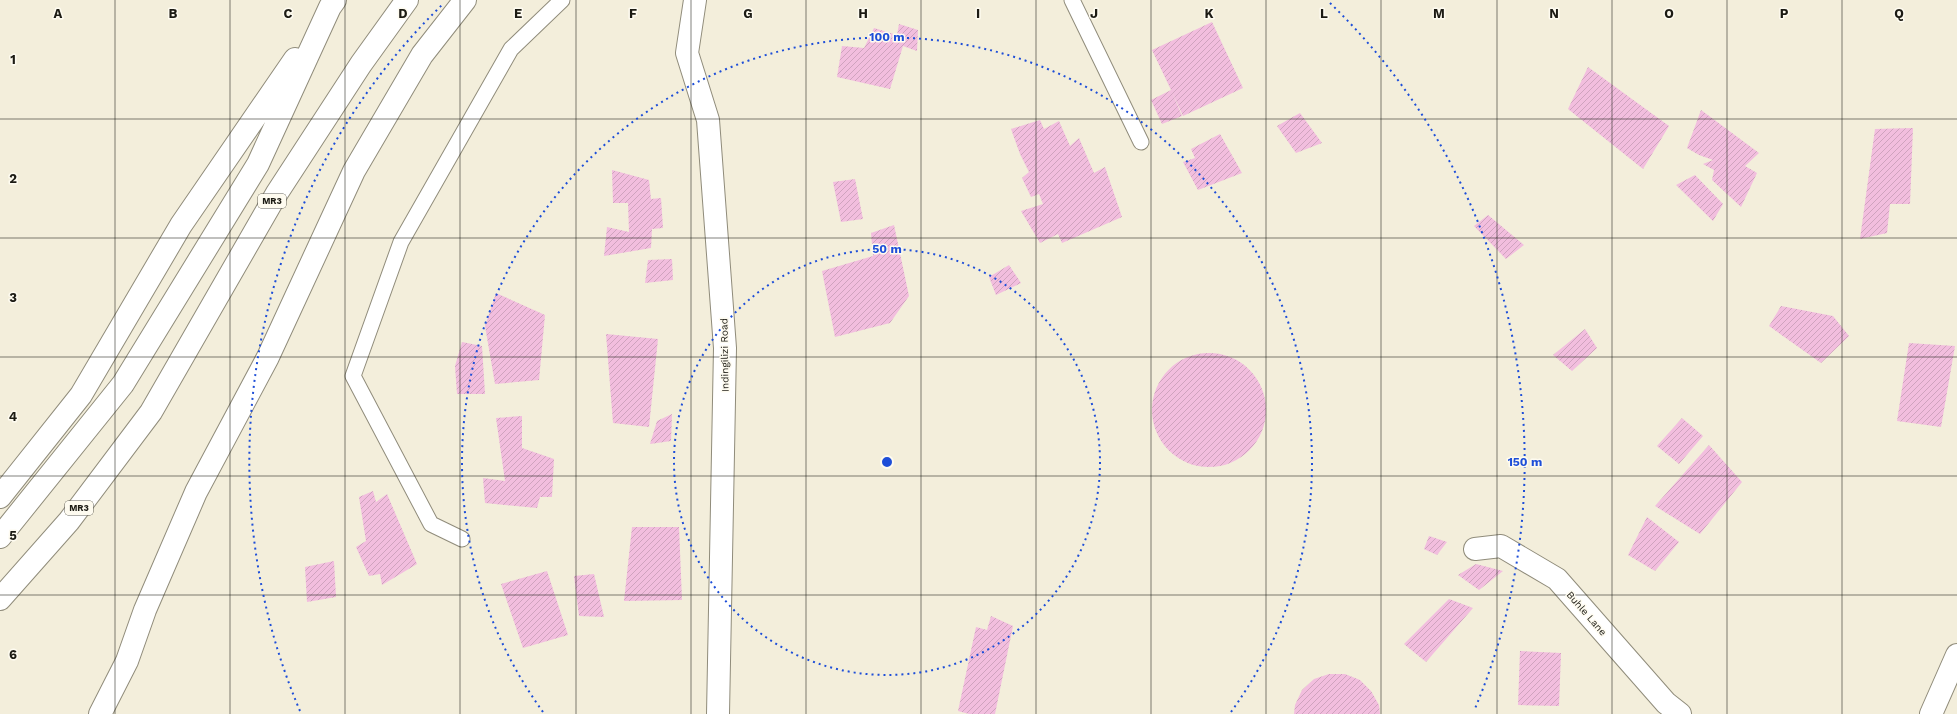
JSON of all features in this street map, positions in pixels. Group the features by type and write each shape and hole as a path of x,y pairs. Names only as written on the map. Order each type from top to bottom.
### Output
{"main road":[{"name":"MR3","path":"0,599 69,521 151,412 276,193 361,64 407,0"},
{"path":"100,714 126,661 145,610 196,492 268,357 354,170 422,56 465,0"},
{"name":"Indingilizi Road","path":"695,0 687,53 708,120 726,348 718,714"},
{"path":"0,497 81,395 181,225 333,3"},
{"path":"0,537 21,513 124,384 258,164 333,3"},
{"name":"Buhle Lane","path":"1475,549 1501,546 1557,579 1666,703 1680,714"},
{"path":"1931,714 1957,655"}],"lane":[{"path":"462,539 431,524 353,376 401,242 511,49 562,0"},
{"path":"1072,0 1141,142"}],"building":[{"path":"1212,22 1243,88 1183,116 1172,92 1182,116 1162,124 1151,100 1171,90 1152,50"},
{"path":"899,24 918,30 917,51 903,46 890,89 837,77 842,46 864,48 874,28 897,35"},
{"path":"1588,67 1669,126 1643,169 1568,109"},
{"path":"1701,110 1759,153 1745,166 1757,173 1741,207 1712,180 1714,170 1703,164 1713,160 1699,155 1687,148"},
{"path":"1300,113 1322,143 1296,153 1277,126"},
{"path":"1040,120 1044,129 1059,121 1070,146 1079,138 1094,173 1105,167 1122,217 1062,243 1058,234 1040,243 1021,211 1043,204 1039,194 1031,197 1022,178 1029,172 1020,154 1011,129"},
{"path":"1913,128 1910,204 1890,204 1887,233 1860,239 1875,129"},
{"path":"1220,134 1242,173 1198,190 1183,162 1195,158 1191,149"},
{"path":"612,170 649,180 651,199 661,198 663,228 652,229 651,248 604,256 607,227 629,232 628,203 613,203"},
{"path":"1695,175 1723,204 1713,221 1676,185"},
{"path":"855,179 863,219 841,222 833,182"},
{"path":"1488,215 1524,245 1506,259 1474,226"},
{"path":"894,225 909,296 890,323 835,337 822,271 873,256 871,233"},
{"path":"672,259 673,280 645,283 648,260"},
{"path":"1009,265 1021,283 996,295 989,277"},
{"path":"496,293 545,315 539,380 495,384 485,326"},
{"path":"1781,306 1833,316 1849,336 1821,363 1769,326"},
{"path":"1585,329 1597,348 1572,371 1553,355"},
{"path":"606,334 658,339 649,427 613,423"},
{"path":"462,342 482,346 485,394 457,394 455,366"},
{"path":"1909,343 1955,346 1941,427 1897,421"},
{"path":"1209,353 1231,357 1250,369 1262,388 1266,410 1262,432 1250,451 1231,463 1209,467 1187,463 1168,451 1156,432 1152,410 1156,388 1168,369 1187,357"},
{"path":"672,414 671,441 650,444 657,421"},
{"path":"522,416 522,448 554,459 552,497 540,497 537,508 485,503 483,478 505,481 496,418"},
{"path":"1682,418 1703,436 1679,464 1657,446"},
{"path":"1709,445 1742,482 1700,534 1655,506"},
{"path":"373,491 376,502 387,494 417,564 382,585 380,574 369,576 356,547 366,541 359,497"},
{"path":"1647,517 1679,542 1655,571 1628,555"},
{"path":"632,527 679,527 682,600 624,601"},
{"path":"1429,536 1447,542 1437,555 1424,549"},
{"path":"334,561 336,597 307,602 305,567"},
{"path":"1476,564 1503,571 1479,590 1458,575"},
{"path":"547,571 568,635 523,648 501,584"},
{"path":"594,574 604,617 579,616 574,576"},
{"path":"1449,599 1473,608 1426,662 1404,644"},
{"path":"991,616 1013,626 995,714 969,714 958,711 976,627 987,630"},
{"path":"1520,651 1561,653 1559,706 1518,705"},
{"path":"1329,674 1345,674 1360,680 1371,691 1379,705 1380,714 1294,714 1295,705 1302,690 1314,679"}]}
